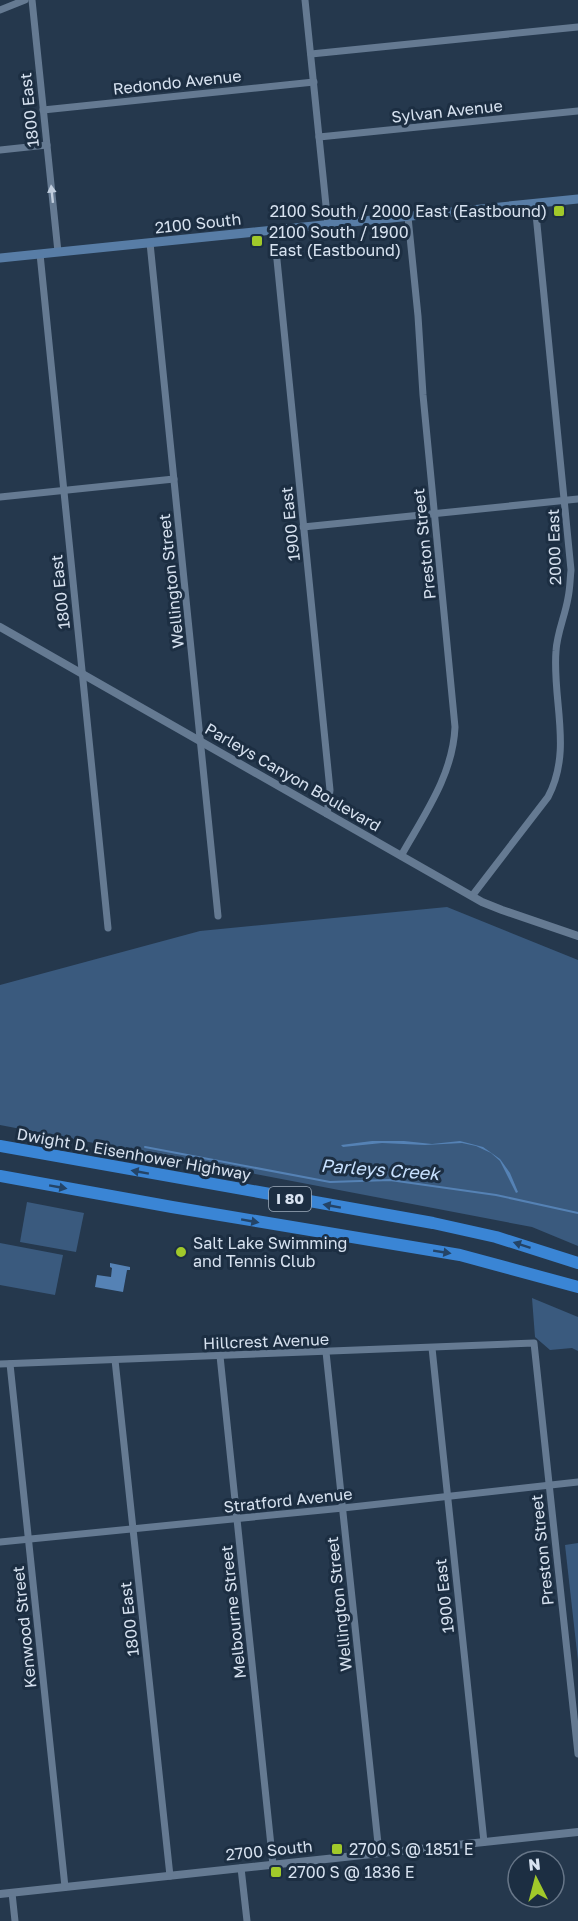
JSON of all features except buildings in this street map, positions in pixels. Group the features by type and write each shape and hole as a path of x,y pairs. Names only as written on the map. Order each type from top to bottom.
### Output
{"highway":[{"name":"Dwight D. Eisenhower Highway","path":"0,1146 433,1223 496,1237 578,1263"},
{"name":"I 80","path":"0,1176 460,1255 578,1287"}],"main road":[{"name":"2100 South","path":"0,258 578,199"}],"street":[{"path":"0,10 25,0"},
{"name":"1800 East","path":"32,0 58,252"},
{"path":"305,0 328,225"},
{"path":"311,54 578,27"},
{"name":"Redondo Avenue","path":"43,110 314,82"},
{"name":"Sylvan Avenue","path":"319,137 578,111"},
{"path":"0,150 47,145"},
{"name":"2000 East","path":"472,896 542,807 556,778 561,724 556,649 569,597 571,570 535,204"},
{"name":"Preston Street","path":"401,856 443,782 450,762 455,735 408,217"},
{"name":"1900 East","path":"274,230 330,790 327,814"},
{"name":"Wellington Street","path":"150,243 218,916"},
{"name":"1800 East","path":"40,254 108,928"},
{"path":"0,497 174,479"},
{"path":"303,526 578,499"},
{"name":"Parleys Canyon Boulevard","path":"0,627 472,896 502,910 578,936"},
{"name":"Preston Street","path":"534,1343 578,1754"},
{"name":"Hillcrest Avenue","path":"0,1364 534,1343"},
{"name":"1900 East","path":"432,1348 484,1842"},
{"name":"Wellington Street","path":"326,1352 379,1853"},
{"name":"Melbourne Street","path":"220,1356 273,1864"},
{"name":"1800 East","path":"115,1360 170,1876"},
{"name":"Kenwood Street","path":"10,1364 65,1887"},
{"name":"Stratford Avenue","path":"0,1542 578,1482"},
{"name":"2700 South","path":"0,1894 578,1832"},
{"path":"241,1868 247,1921"},
{"path":"12,1893 15,1921"}],"shaded area":[{"path":"447,907 578,960 578,1246 532,1227 0,1125 0,985 200,931"},
{"path":"372,1141 432,1144 460,1141 483,1147 500,1159 510,1173 518,1192 516,1193 500,1161 491,1153 476,1146 462,1143 425,1145 382,1143 343,1147 341,1145"},
{"path":"27,1202 84,1213 76,1252 20,1242"},
{"path":"0,1243 63,1255 55,1295 0,1285"},
{"path":"110,1263 130,1267 130,1270 127,1270 123,1292 95,1287 97,1275 111,1277"},
{"path":"532,1298 578,1317 578,1351 572,1348 550,1350 535,1337"},
{"path":"578,1543 578,1661 565,1545"}],"waterway":[{"name":"Parleys Creek","path":"145,1147 330,1182 390,1180 496,1195 578,1213"}],"place":[{"name":"2100 South / 2000 East (Eastbound)","path":"559,211"},
{"name":"2100 South / 1900 East (Eastbound)","path":"257,241"},
{"name":"Salt Lake Swimming and Tennis Club","path":"181,1252"},
{"name":"2700 S @ 1851 E","path":"337,1849"},
{"name":"2700 S @ 1836 E","path":"276,1872"}]}
